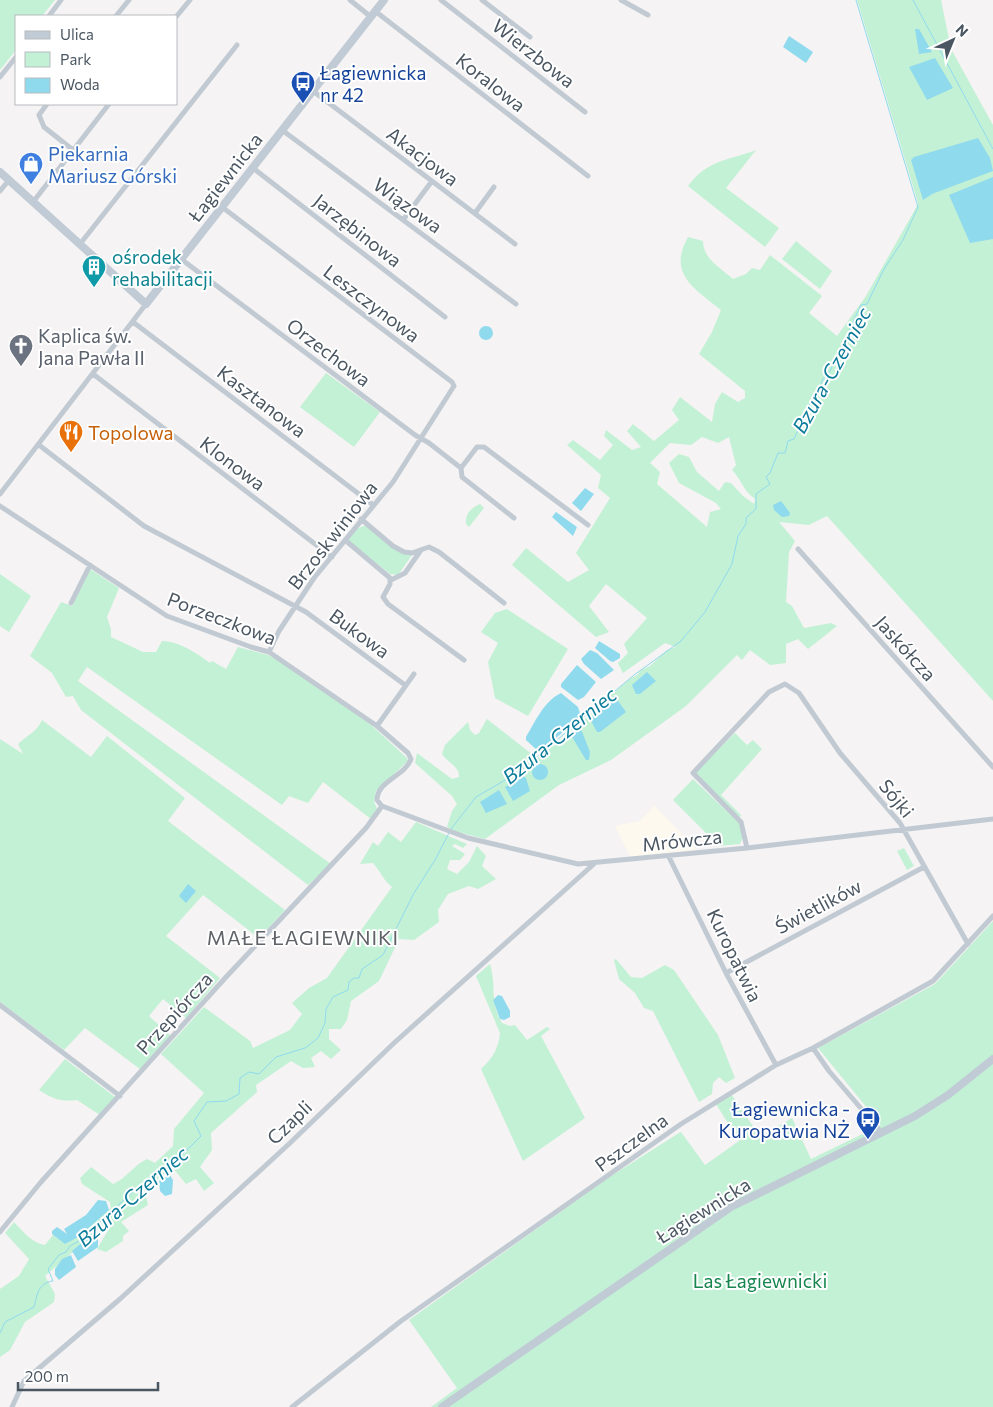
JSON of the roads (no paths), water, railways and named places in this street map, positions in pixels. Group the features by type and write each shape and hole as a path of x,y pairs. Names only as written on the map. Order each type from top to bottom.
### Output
{"street":[{"path":"50,15 62,0"},
{"path":"117,15 129,0"},
{"path":"178,15 190,0"},
{"name":"Koralowa","path":"350,0 373,14 588,176"},
{"name":"Łagiewnicka","path":"0,494 384,0"},
{"name":"Wierzbowa","path":"441,0 585,112"},
{"path":"482,0 530,37"},
{"path":"621,0 648,15"},
{"path":"80,244 237,45"},
{"path":"0,77 15,58"},
{"name":"Akacjowa","path":"313,91 515,244"},
{"path":"46,105 39,115 41,123 73,150"},
{"path":"33,202 108,105"},
{"name":"Wiązowa","path":"282,130 516,304"},
{"name":"Jarzębinowa","path":"253,168 445,317"},
{"path":"0,172 146,304"},
{"path":"0,191 9,180"},
{"path":"403,220 432,181"},
{"path":"475,213 494,187"},
{"name":"Leszczynowa","path":"222,207 452,382 453,388 420,438"},
{"name":"Orzechowa","path":"181,259 429,443 461,468 462,477 514,518"},
{"name":"Kasztanowa","path":"133,322 372,504"},
{"name":"Klonowa","path":"94,374 332,557"},
{"name":"Brzoskwiniowa","path":"269,652 279,631 314,578 372,504 397,476 420,438"},
{"path":"39,446 155,533 296,606"},
{"path":"461,468 477,448 484,447 588,525"},
{"name":"Porzeczkowa","path":"0,506 166,616 269,652 377,726 410,756 410,763 380,790 377,800 382,806"},
{"path":"361,519 400,550 412,553 429,547 439,552 504,603"},
{"path":"345,540 386,573 391,580"},
{"name":"Jaskółcza","path":"798,549 993,767"},
{"path":"422,550 405,572 391,580 384,595 384,600 464,660"},
{"path":"71,603 90,565"},
{"name":"Bukowa","path":"296,606 405,685"},
{"path":"377,726 414,674"},
{"name":"Sójki","path":"747,848 741,822 692,773 768,692 785,684 800,693 840,754 904,829 968,944"},
{"name":"Mrówcza","path":"382,806 455,834 576,864 669,857 993,819"},
{"name":"Przepiórcza","path":"0,1232 41,1182 227,976 347,850 382,806"},
{"name":"Kuropatwia","path":"669,857 726,973 776,1065"},
{"path":"576,864 580,876"},
{"name":"Czapli","path":"12,1407 24,1381 120,1299 290,1143 394,1043 595,864"},
{"name":"Świetlików","path":"726,973 924,867"},
{"name":"Pszczelna","path":"292,1407 409,1315 652,1144 741,1085 776,1065 813,1048 834,1034 933,980 993,916"},
{"path":"0,1005 120,1096"},
{"path":"813,1048 829,1071 882,1133"},
{"name":"Łagiewnicka","path":"442,1407 731,1208 882,1133 939,1102 993,1059"}],"water":[{"path":"915,29 919,29 932,52 919,54"},
{"path":"789,36 813,52 806,63 783,47"},
{"path":"935,58 953,88 927,100 909,67"},
{"path":"978,138 990,158 993,171 932,194 923,200 911,160 914,157"},
{"path":"993,177 993,239 970,243 949,195"},
{"path":"486,326 491,328 493,333 491,338 486,340 481,338 479,333 481,328"},
{"path":"585,488 594,494 581,511 572,503"},
{"path":"781,501 790,513 789,516 782,517 774,510 773,505"},
{"path":"556,512 577,527 573,536 552,517"},
{"path":"599,641 620,654 620,658 613,662 610,661 595,648"},
{"path":"590,650 597,653 614,670 601,679 581,659"},
{"path":"577,665 596,682 584,697 578,700 561,687 561,684"},
{"path":"647,672 656,681 640,694 636,694 632,685"},
{"path":"561,693 578,707 581,717 539,752 526,740 526,737 545,706"},
{"path":"616,698 626,712 600,732 597,732 590,719"},
{"path":"581,729 590,752 589,760 586,760 572,737 575,731"},
{"path":"540,764 548,772 540,780 532,772"},
{"path":"523,776 526,778 530,791 513,801 505,787"},
{"path":"499,790 507,804 486,813 480,802"},
{"path":"188,884 196,891 186,903 179,896"},
{"path":"498,995 502,996 510,1011 510,1017 504,1020 500,1019 493,1000"},
{"path":"170,1175 173,1180 172,1194 165,1196 160,1191 159,1181"},
{"path":"98,1200 106,1201 109,1210 78,1237 65,1244 52,1234 52,1231 57,1227 67,1234 64,1229 86,1215"},
{"path":"93,1233 98,1239 98,1247 78,1261 72,1251"},
{"path":"71,1255 76,1267 59,1280 55,1275 55,1269 62,1259"}],"waterway":[{"name":"Bzura-Czerniec","path":"451,829 476,797 519,772 634,675 681,641 705,612 732,564 738,536 746,524 746,518 756,509 756,494 770,484 766,477 770,473 778,453 785,453 788,441 794,439 823,379 830,371 841,349 847,342 849,331 861,305 867,304 884,269 903,240 918,207 856,0"},
{"path":"913,0 993,149"},
{"name":"Bzura-Czerniec","path":"0,1333 5,1322 34,1307 41,1287 53,1281 48,1269 59,1255 66,1252 70,1246 79,1241 137,1188 175,1162 201,1136 194,1121 207,1102 226,1101 239,1094 240,1078 249,1072 259,1074 276,1057 305,1048 318,1038 325,1023 326,1009 333,997 348,990 349,982 354,978 359,978 362,969 383,955 414,893 435,860 449,833"}],"place":[{"name":"Łagiewnicka nr 42","path":"303,104"},
{"name":"Piekarnia Mariusz Górski","path":"31,185"},
{"name":"ośrodek rehabilitacji","path":"94,288"},
{"name":"Kaplica św. Jana Pawła II","path":"21,367"},
{"name":"Topolowa","path":"71,453"},
{"name":"Łagiewnicka - Kuropatwia NŻ","path":"868,1140"}],"district":[{"name":"MAŁE ŁAGIEWNIKI","path":"303,937"}],"park label":[{"name":"Las Łagiewnicki","path":"760,1280"}]}
